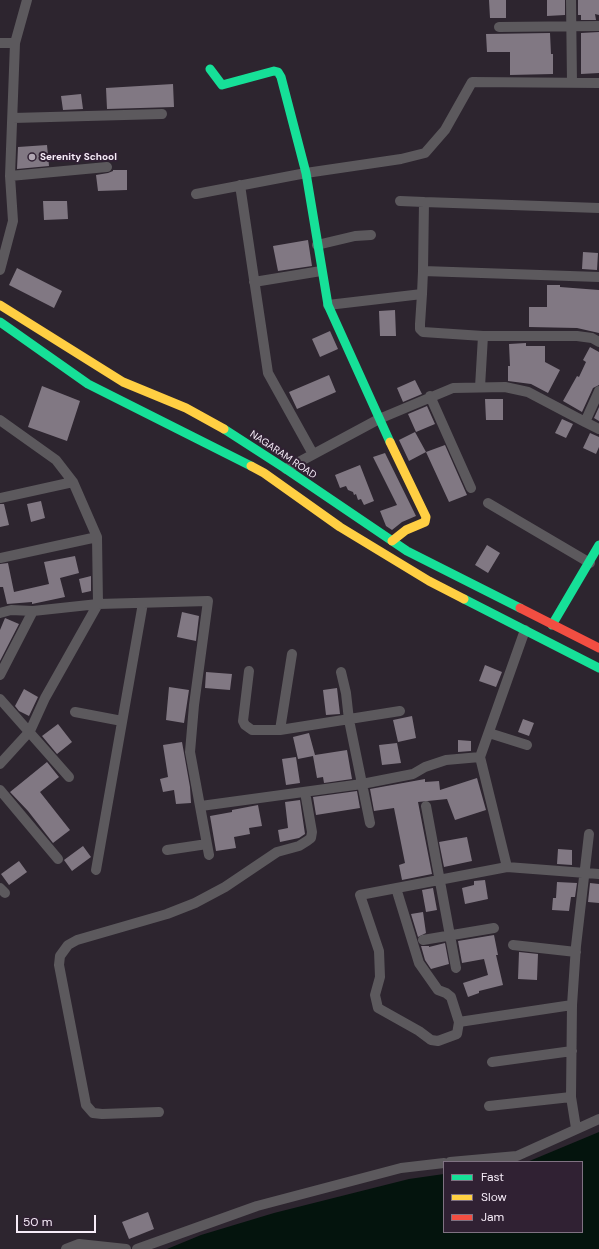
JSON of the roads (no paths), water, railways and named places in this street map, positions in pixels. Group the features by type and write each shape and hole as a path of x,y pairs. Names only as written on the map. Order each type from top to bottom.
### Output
{"main road":[{"path":"210,70 222,85 274,71 279,74 306,173 321,272 328,305 379,419 426,517 425,522 406,530 392,541"},
{"name":"NAGARAM ROAD","path":"0,305 31,326 123,382 186,408 209,420 286,469 407,551 599,648"},
{"path":"0,322 88,384 264,473 340,527 429,581 599,668"},
{"path":"23,338 31,326"},
{"path":"552,625 590,563 599,545"}],"street":[{"path":"0,270 13,221 10,176 15,43 27,0"},
{"path":"572,0 572,84"},
{"path":"499,27 599,26"},
{"path":"0,43 15,43"},
{"path":"196,194 306,173 401,159 425,153 445,130 472,82 572,84 599,83"},
{"path":"13,118 162,114"},
{"path":"10,176 108,167"},
{"path":"240,185 268,373 313,454"},
{"path":"400,201 599,208"},
{"path":"424,202 423,271 420,324 420,329 423,332 483,336 577,336 592,338 599,342"},
{"path":"317,245 355,236 371,235"},
{"path":"423,271 599,277"},
{"path":"254,282 321,272"},
{"path":"328,305 422,294"},
{"path":"480,387 483,336"},
{"path":"286,469 379,419 430,396 453,388 505,387 528,392 599,429"},
{"path":"585,422 599,391"},
{"path":"430,396 471,488"},
{"path":"0,420 56,460 73,482 97,537 98,604 44,698 30,731 0,764"},
{"path":"0,498 73,482"},
{"path":"488,502 590,563"},
{"path":"0,558 97,537"},
{"path":"0,613 11,610 33,611 98,604 208,601 194,705 190,752 209,855"},
{"path":"96,870 143,603"},
{"path":"0,675 33,611"},
{"path":"507,867 480,757 524,630"},
{"path":"280,730 292,654"},
{"path":"250,671 243,721 245,725 252,730 280,730 400,711"},
{"path":"342,672 349,720 370,823"},
{"path":"0,699 30,731 69,777"},
{"path":"76,712 122,721"},
{"path":"489,732 527,745"},
{"path":"201,806 362,784 413,774 424,767 446,760 480,757"},
{"path":"0,790 58,858"},
{"path":"159,1112 102,1114 93,1113 86,1105 59,965 60,956 68,945 77,940 166,914 195,903 225,887 277,852 299,846 307,841 311,838 312,832 305,792"},
{"path":"426,806 456,968"},
{"path":"576,1128 571,1097 572,1005 576,952 589,834"},
{"path":"167,850 207,844"},
{"path":"396,888 418,963 438,990 446,992 451,997 459,1022 457,1034 438,1041 431,1040 419,1031 378,1008 375,995 380,977 379,951 360,895 396,888 507,867 599,874"},
{"path":"423,940 494,928"},
{"path":"513,945 576,952"},
{"path":"459,1022 572,1005"},
{"path":"492,1062 572,1052"},
{"path":"489,1106 571,1097"},
{"path":"461,1161 516,1156 599,1119"},
{"path":"137,1249 257,1206 401,1168 443,1163"},
{"path":"66,1249 79,1244 126,1249"}],"place":[{"name":"Serenity School","path":"32,157"}]}
